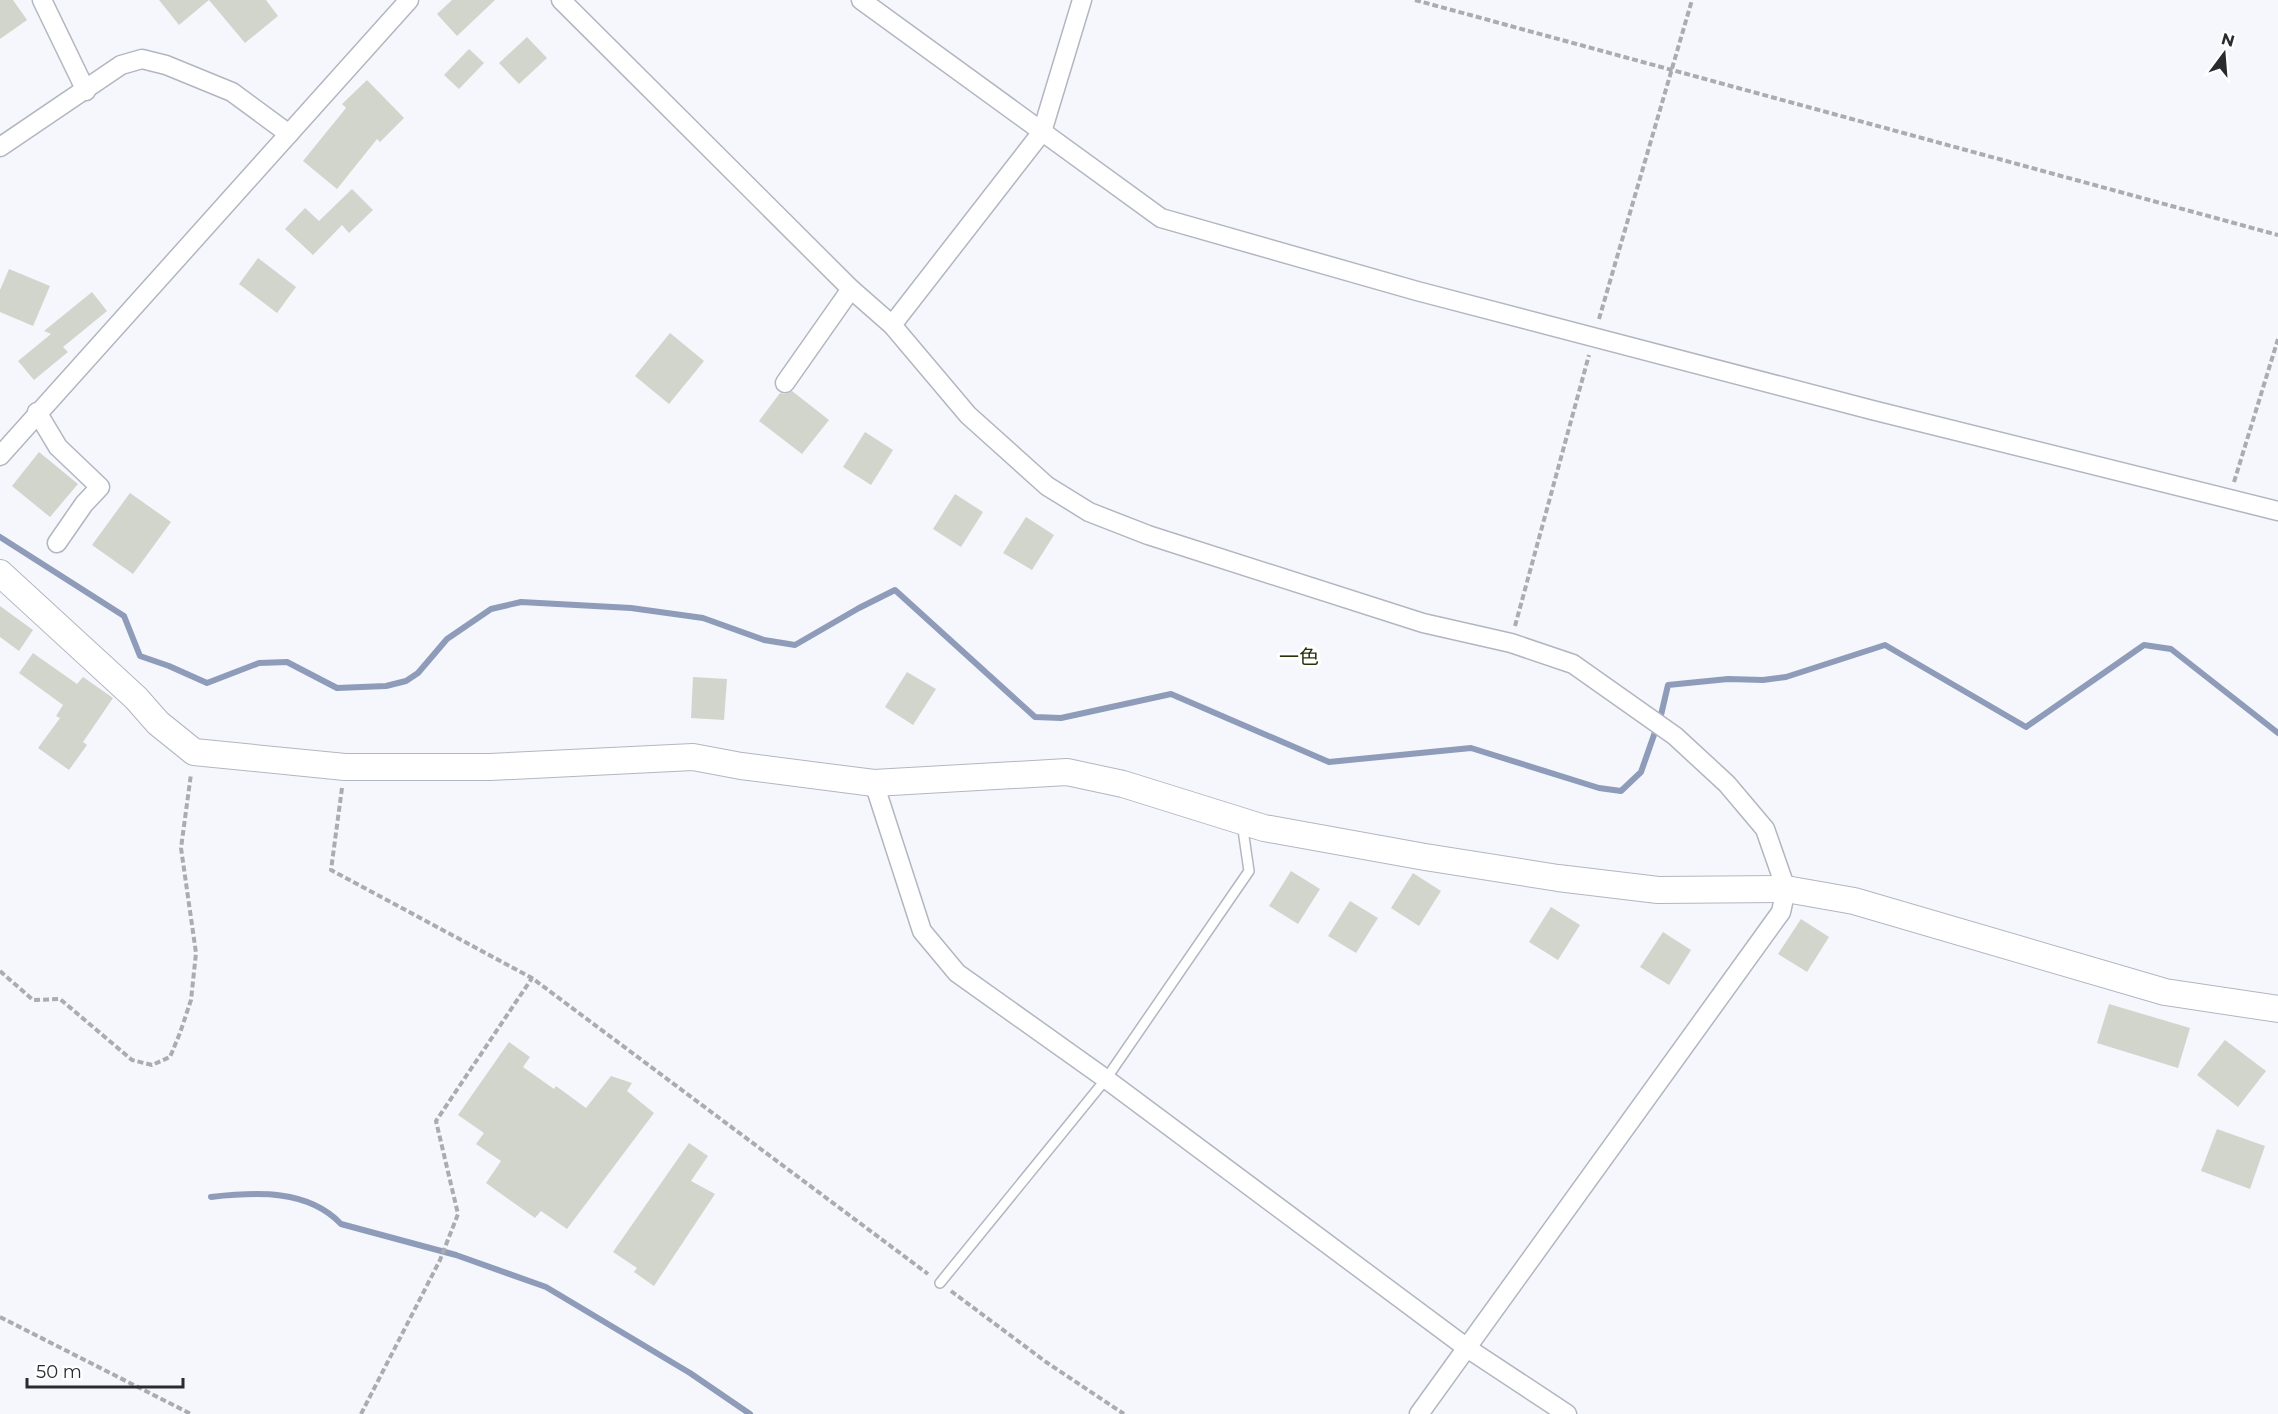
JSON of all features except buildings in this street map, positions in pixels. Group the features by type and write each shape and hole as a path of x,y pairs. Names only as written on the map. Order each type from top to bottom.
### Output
{"street":[{"path":"42,0 86,91"},
{"path":"0,456 409,0"},
{"path":"561,0 851,289 892,325 968,416 1047,486 1089,512 1148,535 1423,623 1511,643 1573,664 1675,735 1727,784 1765,829 1786,889 1781,912 1419,1414"},
{"path":"861,0 1161,218 1418,291 1872,410 2278,511"},
{"path":"892,325 1042,132 1082,0"},
{"path":"0,147 86,91 121,65 142,59 166,65 232,92 289,134"},
{"path":"785,383 851,289"},
{"path":"38,412 58,447 100,487 84,504 57,543"},
{"path":"0,573 136,698 158,723 194,752 345,767 490,767 693,757 741,766 874,783 1066,772 1123,784 1264,828 1425,857 1558,878 1658,890 1786,889 1854,901 2165,992 2278,1010"},
{"path":"874,783 922,931 957,973 1106,1079 1467,1348 1566,1414"}],"lane":[{"path":"940,1283 1106,1079 1249,871 1241,821"}],"path":[{"path":"1415,0 2278,235"},
{"path":"2229,499 2278,339"},
{"path":"0,971 33,1000 60,999 132,1060 152,1065 170,1057 191,1000 196,953 181,848 194,752"},
{"path":"345,767 331,870 532,978 1046,1362 1124,1414"},
{"path":"361,1414 440,1260 458,1214 436,1121 532,978"},
{"path":"0,1317 191,1414"}],"waterway":[{"path":"0,537 124,616 140,656 207,683 259,663 287,662 337,688 386,686 406,681 418,673 447,639 491,609 521,602 631,608 703,618 764,640 795,645 895,590 1035,717 1061,718 1171,694 1329,762 1471,748 1599,788 1621,791 1641,772 1661,715 1668,685 1728,679 1763,680 1786,677 1885,645 2026,727 2144,645 2171,649 2278,733"},
{"path":"211,1197 263,1194 297,1199 313,1204 341,1224 456,1255 546,1287 690,1373 750,1414"}],"district":[{"name":"一色","path":"1299,657"}]}
